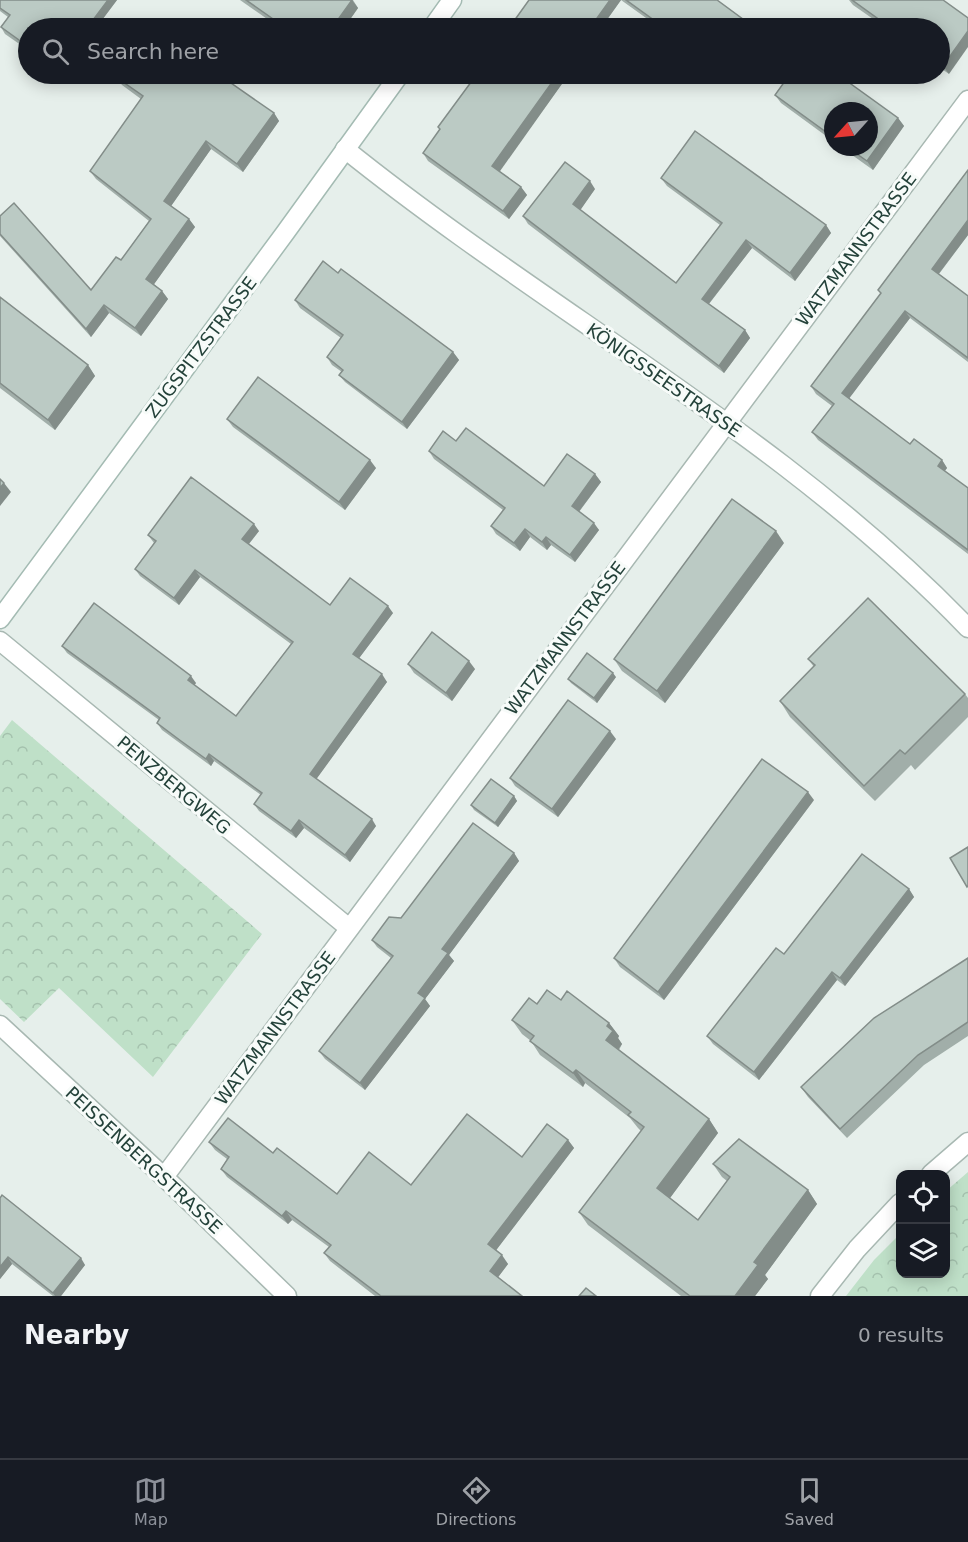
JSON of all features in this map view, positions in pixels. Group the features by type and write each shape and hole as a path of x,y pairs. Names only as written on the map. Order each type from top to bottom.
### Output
{"street":[{"path":"440,18 453,0"},
{"name":"ZUGSPITZSTRASSE","path":"0,619 393,84"},
{"name":"WATZMANNSTRASSE","path":"164,1177 725,422 968,100"},
{"name":"KÖNIGSSEESTRASSE","path":"345,149 543,295 725,422 904,562 968,628"},
{"name":"PENZBERGWEG","path":"0,641 349,928"},
{"name":"PEISSENBERGSTRASSE","path":"0,1025 164,1177 287,1296"},
{"path":"936,1170 968,1142"},
{"path":"820,1296 857,1249 896,1207"}],"green space":[{"path":"12,720 262,934 153,1077 59,988 24,1022 0,999 0,736"},
{"path":"968,1172 968,1296 846,1296 874,1260 896,1238 896,1278 950,1278 950,1188"}],"building":[{"path":"0,0 108,0 94,18 18,18 18,39 1,27 10,15 0,8"},
{"path":"246,0 352,0 339,18 272,18"},
{"path":"529,0 610,0 597,18 516,18"},
{"path":"626,0 717,0 741,18 651,18"},
{"path":"852,0 943,0 968,18 968,31 950,56 950,18 877,18"},
{"path":"126,84 232,84 274,113 237,164 206,141 164,201 189,219 146,279 162,291 135,328 104,305 86,329 0,234 0,216 14,203 91,290 116,257 121,260 151,219 90,171 143,96"},
{"path":"470,84 551,84 492,166 521,187 503,211 423,153 440,129 438,127"},
{"path":"783,84 851,84 876,102 824,102 824,130 775,95"},
{"path":"878,104 898,118 878,146"},
{"path":"695,131 826,225 790,273 746,240 702,299 745,330 719,366 523,216 565,162 590,181 573,204 676,283 722,223 661,178"},
{"path":"860,156 871,156 867,161"},
{"path":"968,170 968,220 932,269 968,296 968,358 905,311 842,393 910,444 914,439 942,460 938,466 968,488 968,550 812,432 834,404 811,386 881,293 878,290"},
{"path":"323,261 338,273 341,269 453,352 402,422 339,375 343,370 327,357 343,335 295,300"},
{"path":"0,297 88,365 48,420 0,383"},
{"path":"258,377 370,460 339,502 227,419"},
{"path":"466,428 544,486 567,454 595,474 572,506 594,523 570,555 546,537 542,542 525,529 514,543 491,526 505,508 429,451 443,431 456,441"},
{"path":"191,477 254,524 242,539 330,605 350,578 388,606 353,654 382,674 310,774 372,819 345,855 299,820 291,831 254,804 262,793 209,754 206,759 181,741 157,723 160,718 62,646 94,603 191,676 188,680 236,716 293,642 195,570 174,598 135,569 156,541 148,535"},
{"path":"732,499 776,531 657,691 614,659"},
{"path":"868,598 965,694 905,754 900,750 864,786 780,701 815,665 808,659"},
{"path":"432,632 469,661 446,693 408,664"},
{"path":"587,653 613,673 594,698 568,679"},
{"path":"568,700 610,731 552,809 510,778"},
{"path":"762,759 808,792 658,992 614,958"},
{"path":"491,779 514,796 495,823 471,805"},
{"path":"473,823 514,853 442,949 448,953 418,993 425,998 360,1083 319,1051 393,956 372,940 389,917 401,918"},
{"path":"968,847 968,886 967,887 950,858"},
{"path":"862,854 909,889 840,978 832,972 754,1072 707,1036 776,948 784,954"},
{"path":"968,958 968,1022 918,1055 840,1129 801,1087 874,1018"},
{"path":"547,990 561,1000 567,991 609,1023 607,1026 613,1031 606,1040 709,1119 657,1188 698,1220 730,1177 713,1164 739,1139 808,1190 754,1262 758,1265 735,1296 690,1296 579,1212 644,1127 628,1115 631,1112 576,1070 573,1073 530,1041 534,1036 512,1020 529,998 537,1004"},
{"path":"467,1114 522,1157 547,1124 568,1140 488,1244 502,1255 490,1271 522,1296 381,1296 324,1253 331,1245 286,1211 282,1216 221,1169 229,1157 209,1142 228,1118 273,1153 277,1148 337,1194 369,1152 411,1185"},
{"path":"2,1195 81,1258 53,1293 8,1257 0,1267 0,1198"},
{"path":"586,1288 596,1296 579,1296"}]}
